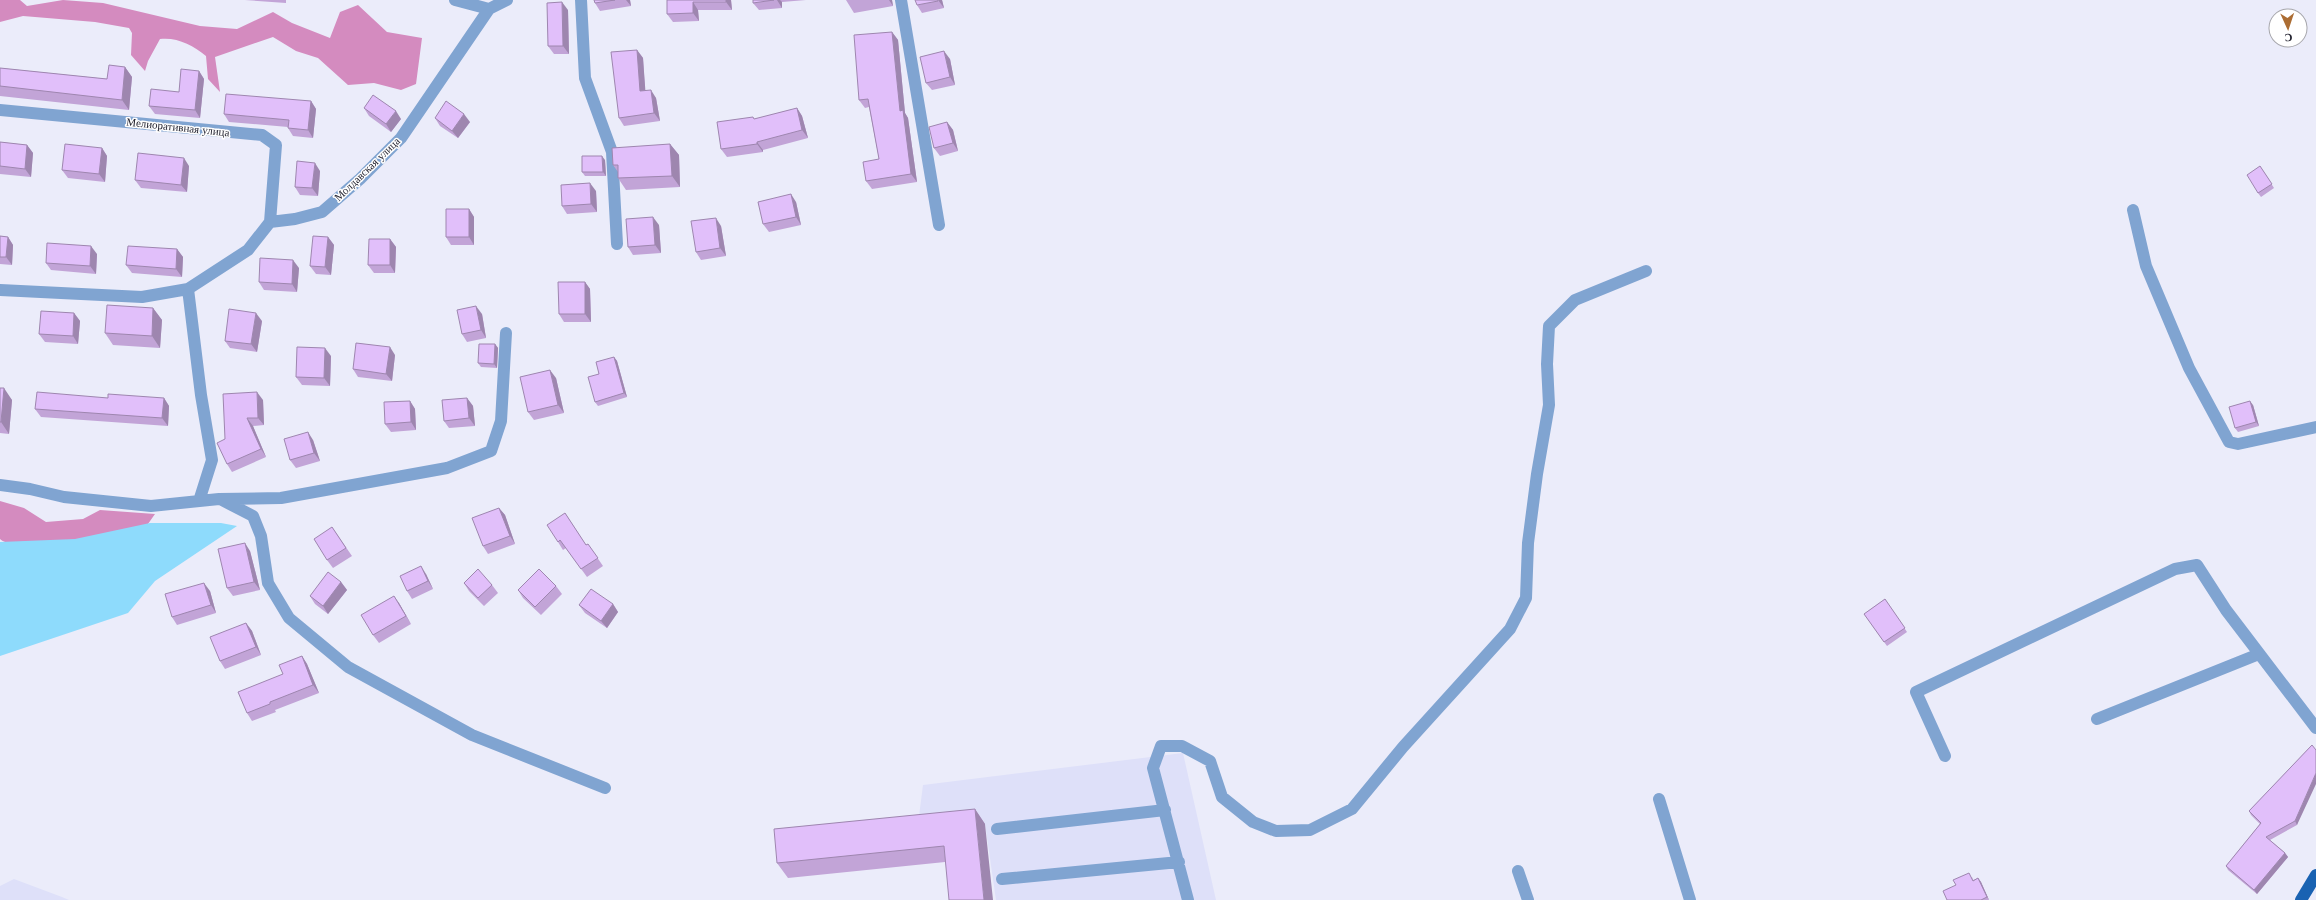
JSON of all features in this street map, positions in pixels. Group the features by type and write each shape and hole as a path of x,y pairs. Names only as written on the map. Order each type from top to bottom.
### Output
{"main road":[{"path":"2301,900 2316,875"}],"street":[{"path":"455,0 489,9"},
{"name":"Молдавская улица","path":"270,222 295,219 322,212 360,179 401,138 489,9 507,0"},
{"path":"581,0 585,78 612,152 617,244"},
{"path":"901,0 939,225"},
{"name":"Мелиоративная улица","path":"0,110 262,135 276,145 270,222"},
{"path":"2133,210 2146,266 2189,368 2229,442 2238,444 2316,427"},
{"path":"0,290 142,297 188,289 248,250 270,222"},
{"path":"1188,900 1153,768 1161,746 1182,746 1210,761 1222,797 1253,822 1276,831 1310,830 1352,809 1403,747 1510,630 1526,598 1528,543 1537,474 1549,405 1547,364 1549,326 1575,300 1646,271"},
{"path":"188,289 201,395 212,460 199,501"},
{"path":"0,485 30,489 64,497 151,506 219,499 281,498 447,468 491,451 501,421 506,333"},
{"path":"219,499 253,516 261,536 268,583 289,618 348,668 472,735 605,788"},
{"path":"1945,756 1916,692 2175,569 2197,565 2226,610 2316,728"},
{"path":"2097,719 2259,654"},
{"path":"1659,799 1690,900"},
{"path":"997,829 1165,810"},
{"path":"1002,879 1179,862"},
{"path":"1518,871 1528,900"}],"shaded area":[{"path":"0,0 20,0 27,6 63,0 103,3 200,26 237,29 273,12 292,23 330,38 340,12 358,5 387,32 422,38 416,84 401,90 374,83 348,85 318,58 296,51 273,37 215,57 220,92 208,79 206,56 196,48 173,39 160,39 148,61 145,71 131,55 132,33 129,28 95,22 23,16 0,22"},
{"path":"0,501 24,508 46,522 83,519 100,510 155,514 143,531 68,543 46,545 10,544 0,539"},
{"path":"1183,753 1216,900 996,900 985,824 918,824 923,785"},
{"path":"14,879 69,900 0,900 0,886"}],"water":[{"path":"150,523 221,523 237,526 155,581 128,613 0,656 0,542 75,539"}],"building":[{"path":"594,0 615,0 595,3"},
{"path":"667,0 726,0 726,2 693,2 693,13 667,14"},
{"path":"753,0 774,0 753,3"},
{"path":"915,0 938,0 938,1 917,5"},
{"path":"562,2 563,46 548,46 547,3"},
{"path":"892,32 900,111 903,110 911,174 866,181 863,162 879,159 868,99 859,100 854,35"},
{"path":"637,50 640,91 651,90 654,113 619,118 611,52"},
{"path":"944,51 950,77 926,83 920,57"},
{"path":"109,65 125,67 122,100 0,86 0,68 107,79"},
{"path":"181,69 199,71 195,110 149,106 151,89 179,92"},
{"path":"226,94 311,101 308,130 288,128 289,120 224,114"},
{"path":"373,95 396,111 386,124 364,108"},
{"path":"446,101 464,114 452,131 435,118"},
{"path":"797,108 802,130 757,142 757,144 721,149 717,122 753,117 754,119"},
{"path":"947,122 953,143 934,148 929,127"},
{"path":"0,142 27,145 25,169 0,166"},
{"path":"65,144 102,148 99,174 62,170"},
{"path":"670,144 672,176 618,178 618,165 613,165 612,148"},
{"path":"138,153 184,158 181,185 135,180"},
{"path":"582,156 602,156 603,172 582,172"},
{"path":"297,161 315,163 312,188 295,187"},
{"path":"2260,166 2272,184 2258,193 2247,175"},
{"path":"590,183 591,204 562,206 561,185"},
{"path":"791,194 796,217 763,224 758,202"},
{"path":"446,209 469,209 469,237 446,237"},
{"path":"653,217 655,245 628,247 626,219"},
{"path":"716,218 720,248 696,252 691,221"},
{"path":"0,236 8,237 6,257 0,257"},
{"path":"313,236 328,237 325,267 310,266"},
{"path":"369,239 390,239 390,265 368,265"},
{"path":"47,243 91,246 90,266 46,263"},
{"path":"128,246 177,249 176,269 126,265"},
{"path":"260,258 293,260 292,284 259,282"},
{"path":"558,282 585,282 585,314 559,314"},
{"path":"107,305 153,308 152,336 105,333"},
{"path":"476,306 481,330 462,334 457,310"},
{"path":"229,309 256,313 251,344 225,341"},
{"path":"41,311 74,313 73,336 39,334"},
{"path":"356,343 390,347 386,374 353,369"},
{"path":"479,344 495,344 494,364 478,363"},
{"path":"297,347 325,348 324,378 296,377"},
{"path":"614,357 624,393 595,402 588,377 599,374 596,362"},
{"path":"550,370 558,405 528,412 520,377"},
{"path":"0,388 4,388 1,422 0,422"},
{"path":"37,392 108,398 108,394 164,398 162,418 35,409"},
{"path":"257,392 258,418 247,418 261,449 227,464 217,443 225,439 223,394"},
{"path":"467,398 469,418 444,421 442,400"},
{"path":"410,401 411,422 385,424 384,402"},
{"path":"2250,401 2256,422 2235,428 2229,407"},
{"path":"308,432 314,453 290,460 284,439"},
{"path":"499,508 510,536 483,546 472,518"},
{"path":"565,513 586,545 588,544 598,558 581,569 560,540 558,542 547,525"},
{"path":"332,527 346,548 327,560 314,539"},
{"path":"245,543 254,582 227,588 218,549"},
{"path":"421,566 428,581 407,591 400,576"},
{"path":"478,569 492,585 478,598 464,583"},
{"path":"539,569 556,586 535,607 518,590"},
{"path":"328,572 341,582 323,606 310,596"},
{"path":"204,583 211,605 172,617 165,594"},
{"path":"591,589 613,604 601,621 579,605"},
{"path":"394,596 406,616 373,635 361,615"},
{"path":"1885,599 1905,628 1884,642 1864,614"},
{"path":"246,623 256,647 220,661 210,637"},
{"path":"302,656 313,685 247,713 238,692 283,674 279,665"},
{"path":"2312,745 2316,750 2316,773 2295,821 2266,837 2285,853 2254,890 2226,866 2261,823 2249,811"},
{"path":"975,809 984,900 949,900 944,846 777,863 774,829"},
{"path":"1969,873 1973,881 1978,878 1987,897 1981,900 1947,900 1943,891 1956,885 1953,880"}]}
